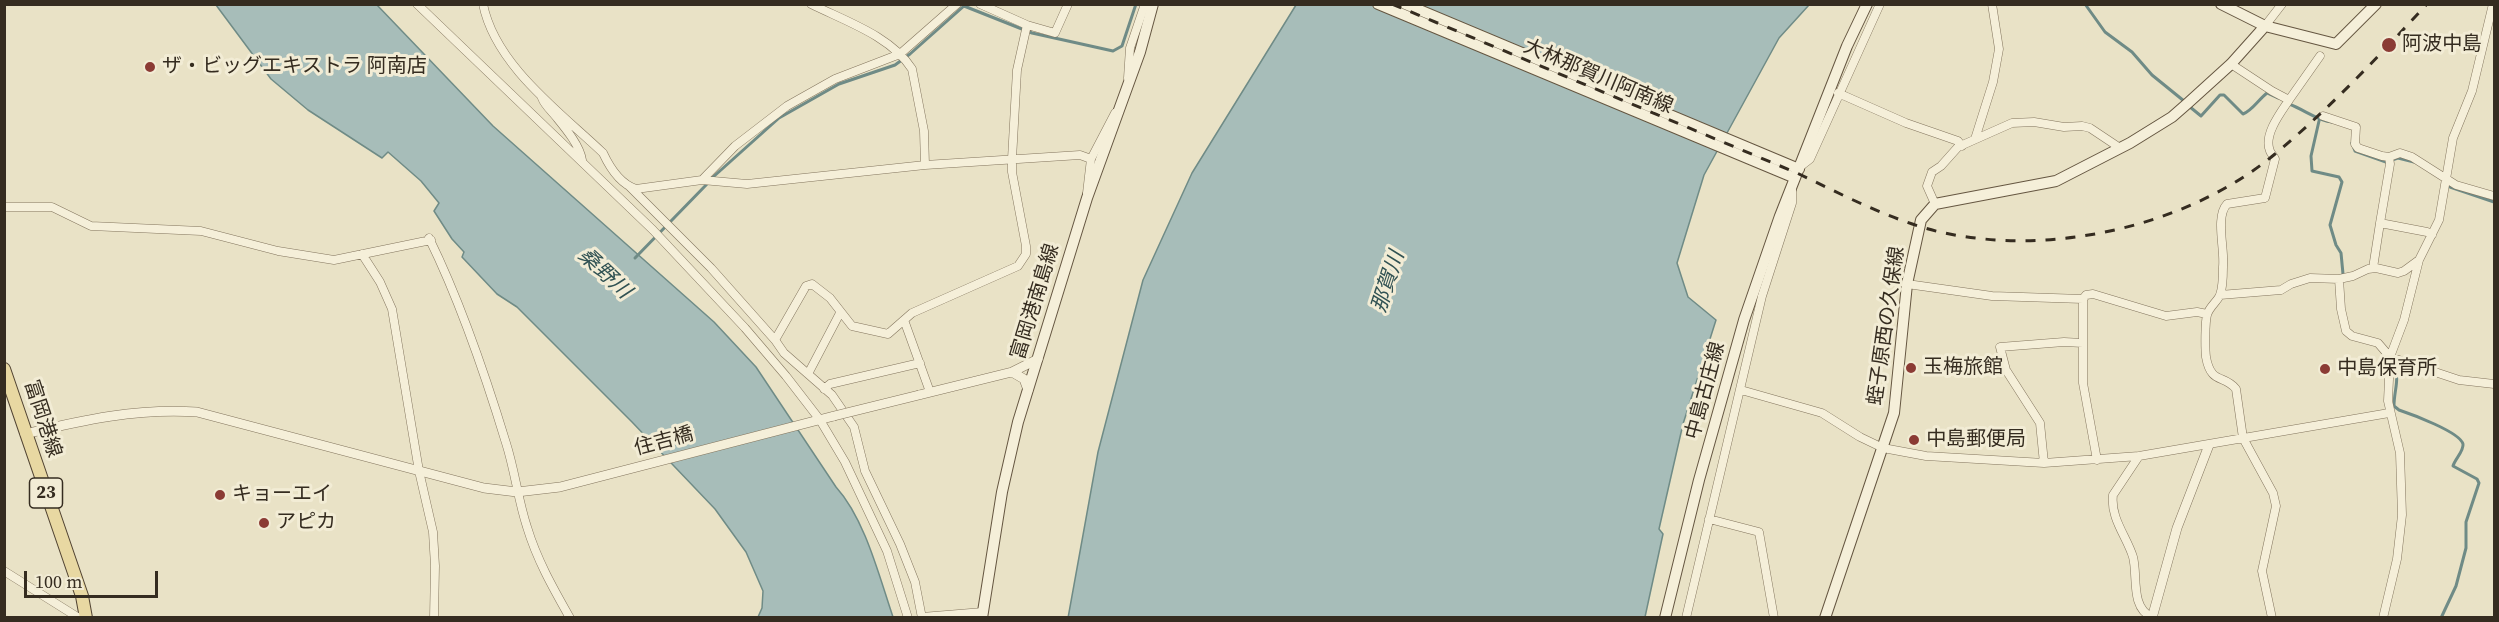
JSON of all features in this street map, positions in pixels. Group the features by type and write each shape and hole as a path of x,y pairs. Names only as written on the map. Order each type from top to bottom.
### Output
{"main road":[{"name":"富岡港南島線","path":"982,615 1002,492 1018,422 1087,198 1140,52 1153,4"},
{"name":"大林那賀川阿南線","path":"1378,4 1795,174"},
{"name":"大林那賀川阿南線","path":"1405,4 1795,174"},
{"path":"1795,174 1847,46 1867,4"},
{"path":"2221,4 2265,26 2336,44 2376,4"},
{"path":"1935,204 2056,181 2120,148 2172,117 2231,64 2265,26"},
{"name":"中島古庄線","path":"1665,618 1699,480 1744,320 1795,174"},
{"name":"蛭子原西の久保線","path":"1825,618 1861,506 1883,448 1898,394 1907,284 1921,220 1935,204"},
{"name":"富岡港線","path":"4,369 82,596 86,618"}],"street":[{"path":"417,4 516,102 582,160 653,230 745,328 817,421 845,462 887,551 908,618"},
{"path":"483,4 492,35 513,66 603,153 610,168 675,232 775,340 784,353 832,395 854,427 865,471 900,544 915,582 922,617 982,615"},
{"path":"811,4 877,38 903,58 912,69 924,131 925,165"},
{"path":"707,181 735,146 787,106 835,79 903,58 957,4"},
{"path":"980,4 1025,28 1055,33 1068,4"},
{"path":"1128,82 1130,48 1145,4"},
{"path":"1686,618 1762,296 1792,203 1795,174 1810,159 1880,4"},
{"path":"1975,139 1993,82 1999,49 1992,4"},
{"path":"2265,26 2282,4"},
{"path":"2383,618 2397,559 2402,515 2400,453 2389,413 2390,357 2404,320 2419,260 2439,220 2453,138 2472,91 2493,4"},
{"path":"775,340 806,286 812,284 817,286 852,326 888,334 912,313 1018,266 1022,261 1026,246 1011,172 1017,70 1025,28"},
{"path":"2272,618 2262,571 2276,506 2273,493 2243,438 2236,389 2233,385 2214,377 2206,356 2207,314 2220,295 2224,250 2221,215 2227,204 2265,198 2276,159 2270,150 2268,141 2273,127 2320,56"},
{"path":"2231,64 2288,102"},
{"path":"1838,93 1905,123 1958,141 1962,146"},
{"path":"541,94 544,104 557,118 581,153 582,160"},
{"path":"1087,198 1086,188 1091,159 1106,127 1119,107"},
{"path":"2323,117 2356,127 2355,144 2358,148 2390,160"},
{"path":"1935,204 1929,194 1929,178 1932,172 1962,146 2003,126 2034,122 2054,126 2082,126 2090,128 2120,148"},
{"path":"2373,268 2390,160 2400,153 2412,157 2446,179 2472,191 2494,196"},
{"path":"630,187 647,188 707,181 747,184 925,165 1012,159 1080,155 1091,159"},
{"path":"4,207 52,207 91,226 201,231 310,257 334,260 430,238 457,300 491,396 520,492 527,528 544,573 570,618"},
{"path":"2380,223 2432,235"},
{"path":"362,254 380,282 392,309 433,532 434,618"},
{"path":"2220,295 2260,294 2281,290 2310,278 2339,279 2373,268 2398,273 2419,260"},
{"path":"2339,279 2341,309 2346,331 2352,336 2378,344 2390,357 2459,380 2494,384"},
{"path":"1907,284 1992,296 2083,299"},
{"path":"2097,460 2083,383 2083,299 2086,295 2093,294 2173,316 2197,312 2207,314"},
{"path":"808,374 840,313"},
{"path":"904,320 930,392"},
{"path":"2044,463 2040,423 2006,370 2000,347 2064,342 2083,343"},
{"name":"住吉橋","path":"26,434 106,415 154,410 197,412 484,488 520,492 560,487 590,480 1012,372 1038,359"},
{"path":"824,388 830,384 920,363"},
{"path":"1958,371 2006,370"},
{"path":"1012,372 1024,379 1028,390"},
{"path":"1741,390 1822,413 1860,437 1883,448 1926,456 2044,463 2139,456 2389,413"},
{"path":"2139,456 2113,500 2116,519 2134,560 2137,596 2145,613 2152,617 2177,528 2209,445"},
{"path":"1709,519 1759,532 1774,618"},
{"path":"4,571 79,618"}],"water":[{"name":"桑野川","path":"216,5 377,5 493,126 714,322 756,367 855,515 870,549 893,617 758,617 762,608 763,591 746,552 715,509 517,307 497,294 462,257 464,252 452,239 434,211 439,203 421,181 388,152 382,158 308,110 271,79"},
{"name":"那賀川","path":"1296,5 1809,5 1779,38 1704,175 1677,263 1688,297 1716,320 1683,424 1659,529 1663,534 1645,617 1068,618 1098,452 1143,280 1192,173"}],"waterway":[{"path":"712,178 779,118 839,84 895,65 964,6 1032,33 1113,51 1122,46 1136,4"},
{"path":"2085,4 2105,32 2132,52 2152,75 2184,101"},
{"path":"2190,107 2201,116 2220,95 2224,95 2243,114 2267,93 2278,98"},
{"path":"2289,104 2322,120 2332,122"},
{"path":"2319,121 2311,156 2312,171 2339,177 2342,182 2330,225 2341,253 2343,274"},
{"path":"2352,143 2355,151 2386,162 2398,158 2414,162"},
{"path":"635,258 708,183"},
{"path":"2450,187 2494,202"},
{"path":"2394,365 2397,380 2394,406 2445,429 2460,439 2463,447 2453,466 2477,479 2479,483 2466,522 2466,548 2456,586 2441,618"}],"railway":[{"path":"1392,4 1797,173 1903,221 1940,232 1982,239 2026,241 2071,238 2116,230 2201,201 2240,179 2275,154 2315,119 2427,4"}],"place":[{"name":"阿波中島","path":"2389,45"},
{"name":"ザ・ビッグエキストラ 阿南店","path":"150,67"},
{"name":"玉梅旅館","path":"1911,368"},
{"name":"中島保育所","path":"2325,369"},
{"name":"中島郵便局","path":"1914,440"},
{"name":"キョーエイ","path":"220,495"},
{"name":"アピカ","path":"264,523"}]}
